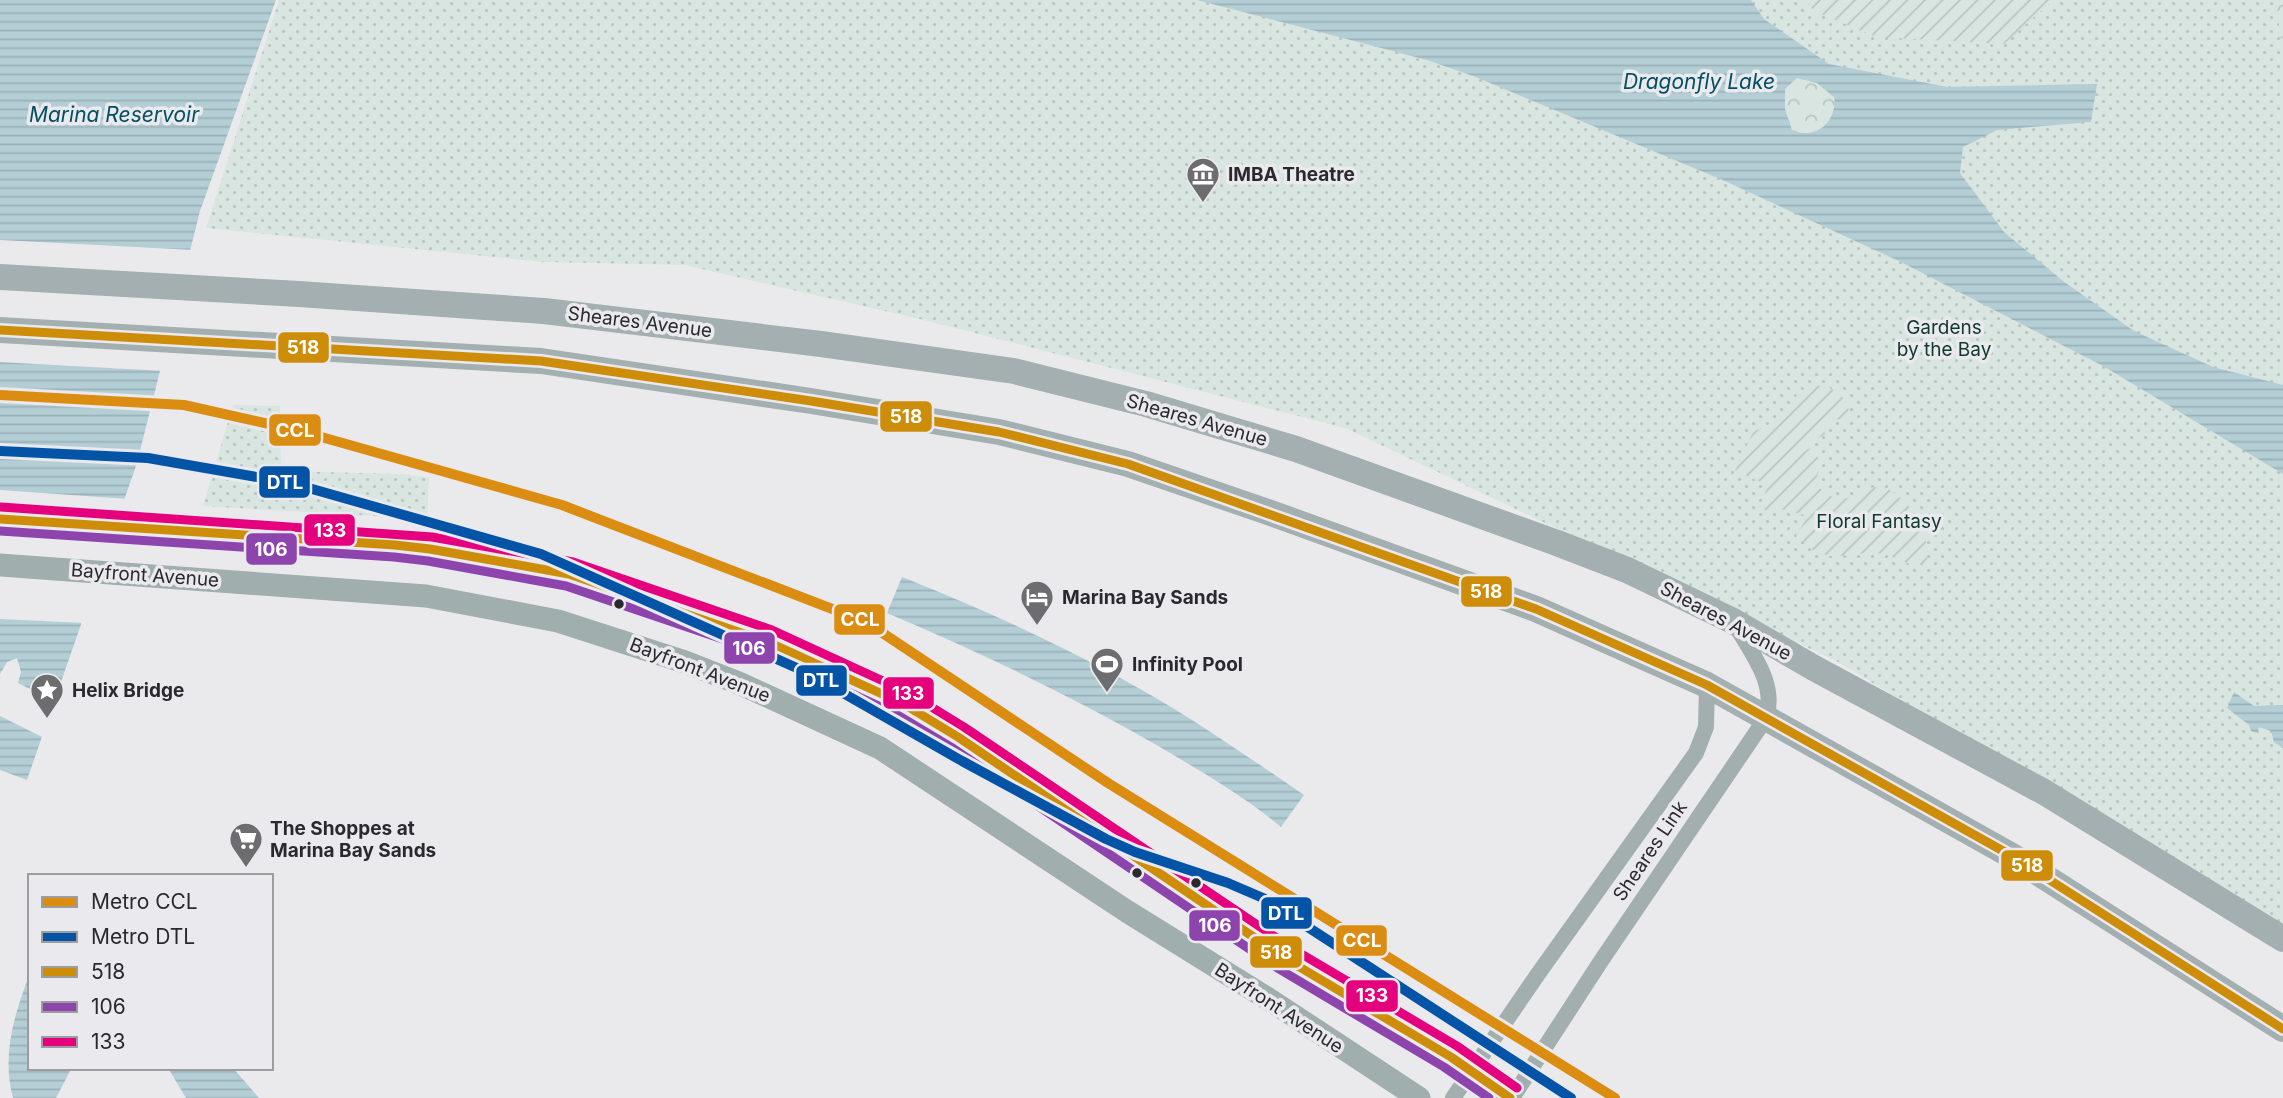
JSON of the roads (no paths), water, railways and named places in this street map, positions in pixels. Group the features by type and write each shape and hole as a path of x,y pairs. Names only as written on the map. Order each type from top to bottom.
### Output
{"main road":[{"name":"Sheares Avenue","path":"0,277 544,311 821,344 1014,371 1146,404 1296,449 1627,570 1732,621 2044,792 2283,939"},
{"path":"0,330 541,361 999,432 1128,464 1536,609 1707,685 2011,856 2283,1029"},
{"path":"0,519 429,549 569,575 768,642 828,667 902,703 1027,783 1286,959 1472,1071 1511,1098"},
{"name":"Bayfront Avenue","path":"0,565 426,596 582,627 741,684 880,748 1128,912 1273,1002 1419,1098"}],"street":[{"path":"1732,621 1765,678 1769,692 1766,718"},
{"name":"Sheares Link","path":"1454,1098 1538,974 1696,754 1706,727 1707,685"},
{"name":"Sheares Link","path":"1511,1098 1766,718"}],"water":[{"name":"Marina Reservoir","path":"0,0 276,0 200,211 137,463 27,780 0,770"},
{"name":"Dragonfly Lake","path":"1197,0 1751,0 1764,19 1829,64 1947,87 2097,84 2091,122 1997,130 1963,147 1960,173 2004,232 2063,281 2134,331 2213,367 2283,385 2283,474 2103,366 1901,262 1725,181 1473,76 1427,60","holes":["1797,78 1817,83 1834,97 1829,121 1809,133 1792,130 1785,109 1785,89"]},
{"name":"Infinity Pool","path":"902,577 1015,625 1124,680 1193,721 1304,795 1281,827 1222,785 1127,728 1026,676 887,613"},
{"path":"2234,692 2254,706 2283,705 2283,748 2274,742 2271,731 2259,727 2257,733 2251,731 2249,725 2227,708"},
{"path":"27,981 28,1070 69,1070 56,1098 13,1098 9,1053 14,1024"},
{"path":"169,1070 235,1070 259,1098 186,1098"}],"metro line":[{"name":"CCL","path":"0,395 184,405 300,431 562,505 866,622 1108,783 1615,1098"},
{"name":"DTL","path":"0,451 148,458 291,483 541,554 808,673 1106,839 1263,898 1571,1098"}],"place":[{"name":"IMBA Theatre","path":"1203,204"},
{"name":"Marina Bay Sands","path":"1037,627"},
{"name":"Infinity Pool","path":"1107,694"},
{"name":"Helix Bridge","path":"47,720"},
{"name":"The Shoppes at Marina Bay Sands","path":"246,869"}],"park label":[{"name":"Gardens by the Bay","path":"1944,338"},
{"name":"Floral Fantasy","path":"1879,521"}]}
